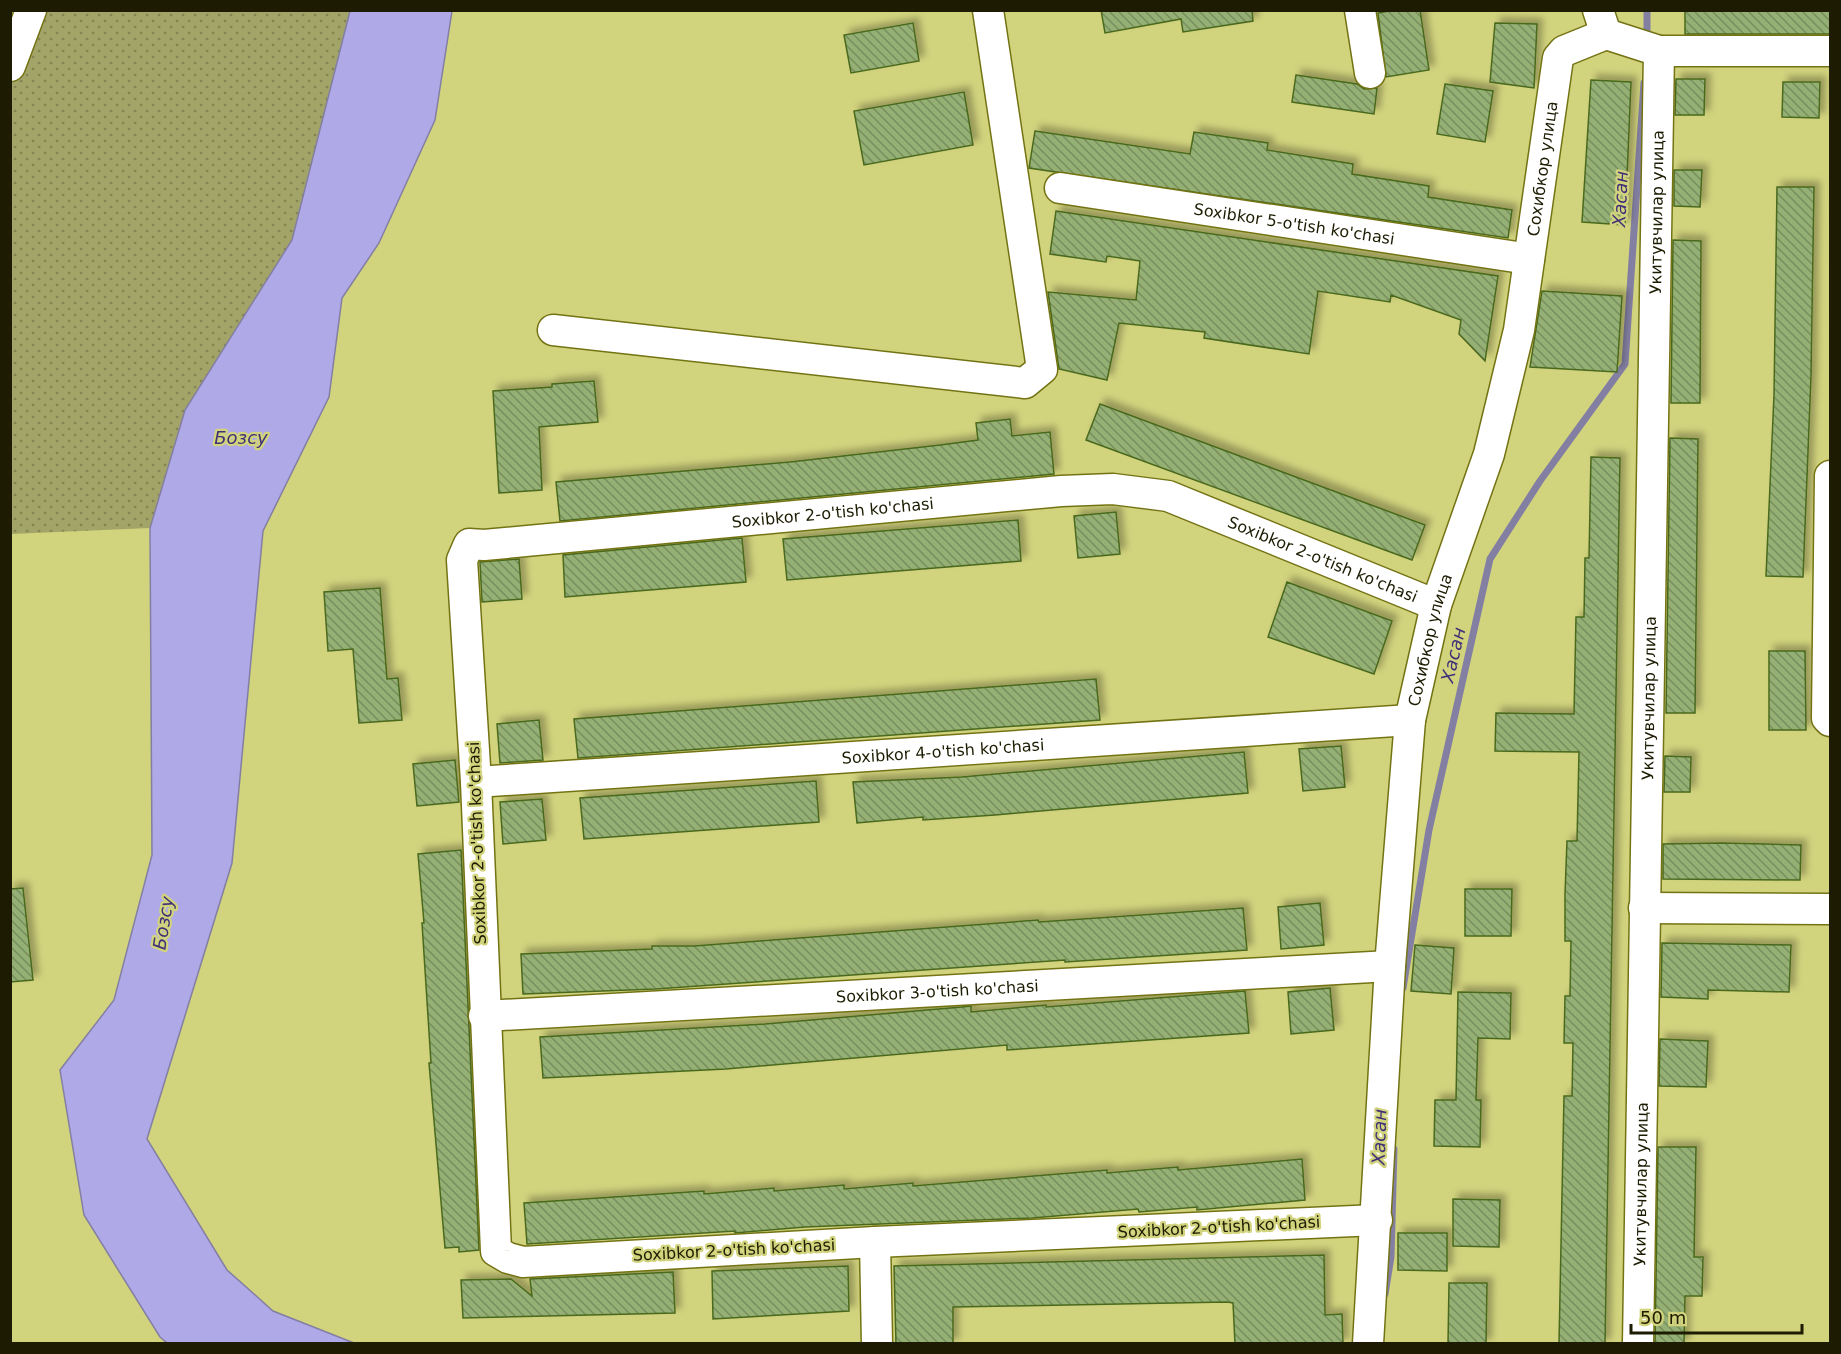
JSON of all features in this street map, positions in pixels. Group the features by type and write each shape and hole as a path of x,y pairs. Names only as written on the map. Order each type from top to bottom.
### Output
{"street":[{"path":"10,66 30,10"},
{"path":"553,330 1025,383 1042,369 988,10"},
{"path":"1360,10 1370,73"},
{"name":"Сохибкор улица","path":"1368,1344 1390,966 1410,720 1436,605 1489,454 1519,330 1558,58 1564,51 1612,29 1659,51 1830,51"},
{"name":"Укитувчилар улица","path":"1638,1344 1659,51"},
{"name":"Soxibkor 5-o'tish ko'chasi","path":"1060,188 1529,260"},
{"path":"1830,476 1827,718 1830,721"},
{"name":"Soxibkor 2-o'tish ko'chasi","path":"1377,1220 875,1242 523,1262 508,1258 496,1251 484,1016 476,782 462,560 469,544 484,545 1061,491 1113,489 1168,496 1436,605"},
{"name":"Soxibkor 4-o'tish ko'chasi","path":"476,782 1410,720"},
{"path":"1644,908 1830,909"},
{"name":"Soxibkor 3-o'tish ko'chasi","path":"484,1016 1390,966"},
{"path":"875,1242 877,1344"}],"green space":[{"path":"37,11 350,11 292,240 185,410 150,528 11,534 10,85"}],"water":[{"name":"Бозсу","path":"350,11 452,11 435,120 379,243 342,298 329,397 263,531 232,863 147,1139 227,1270 273,1311 354,1343 167,1343 160,1337 84,1215 60,1070 114,1000 152,855 150,528 185,410 292,240"}],"building":[{"path":"1101,10 1252,10 1253,21 1183,32 1181,19 1105,33"},
{"path":"1420,10 1429,70 1386,77 1378,13"},
{"path":"1685,10 1830,10 1830,34 1685,34"},
{"path":"913,23 919,61 851,73 844,35"},
{"path":"1495,23 1537,24 1534,88 1490,82"},
{"path":"1296,75 1357,84 1364,89 1377,88 1374,114 1292,102"},
{"path":"1676,79 1705,79 1704,115 1675,115"},
{"path":"1591,80 1631,82 1625,225 1582,222"},
{"path":"1783,82 1820,82 1819,118 1782,117"},
{"path":"1445,84 1493,91 1485,142 1437,134"},
{"path":"964,92 973,145 864,165 854,111"},
{"path":"1035,131 1190,154 1194,132 1268,143 1267,150 1353,164 1352,174 1429,186 1428,197 1512,210 1508,238 1029,168"},
{"path":"1674,170 1702,170 1700,207 1674,206"},
{"path":"1777,187 1814,187 1811,376 1803,577 1766,576 1774,395"},
{"path":"1056,211 1498,276 1485,361 1459,334 1461,320 1391,295 1390,302 1318,291 1309,354 1204,338 1205,332 1119,323 1107,380 1059,369 1048,292 1136,300 1140,261 1107,256 1106,262 1050,254"},
{"path":"1673,240 1701,241 1700,403 1671,403"},
{"path":"1542,291 1622,296 1617,372 1530,367"},
{"path":"594,381 598,422 539,427 542,490 499,493 493,391 552,387 552,384"},
{"path":"1100,404 1425,525 1412,560 1086,440"},
{"path":"1010,419 1012,436 1050,432 1054,474 560,521 556,482 790,462 978,440 976,423"},
{"path":"1670,438 1698,439 1695,713 1666,713"},
{"path":"1591,457 1620,458 1605,1344 1559,1344 1564,1096 1572,1096 1573,1043 1564,1043 1565,996 1570,996 1571,941 1565,941 1565,894 1567,841 1577,841 1579,752 1495,751 1496,713 1574,714 1576,617 1584,617 1585,558 1589,558"},
{"path":"1116,512 1120,554 1078,558 1074,516"},
{"path":"1018,520 1021,561 787,580 783,539"},
{"path":"742,538 746,582 565,597 563,555"},
{"path":"519,559 522,599 482,602 480,562"},
{"path":"1287,582 1392,621 1374,674 1268,637"},
{"path":"380,588 387,679 398,678 402,720 359,723 353,649 328,651 324,592"},
{"path":"1769,651 1805,651 1806,730 1769,730"},
{"path":"1096,679 1100,720 578,758 574,719"},
{"path":"539,720 543,760 500,763 497,724"},
{"path":"1341,746 1345,787 1303,791 1299,749"},
{"path":"1244,752 1248,793 995,815 923,820 923,817 857,823 853,782 962,777"},
{"path":"1665,756 1691,757 1690,792 1664,792"},
{"path":"455,760 459,802 417,806 413,764"},
{"path":"816,781 819,822 584,839 580,798"},
{"path":"542,799 546,840 503,844 500,802"},
{"path":"1663,844 1801,845 1800,880 1663,879"},
{"path":"461,850 479,1250 459,1252 459,1247 445,1248 429,1063 431,1063 422,923 424,923 418,854"},
{"path":"23,888 33,980 10,982 10,889"},
{"path":"1465,889 1512,889 1511,936 1465,936"},
{"path":"1320,903 1324,945 1281,949 1278,907"},
{"path":"1243,908 1247,950 1065,962 1065,960 656,989 523,994 521,954 652,949 652,946 694,946 1038,920 1039,922"},
{"path":"1662,943 1791,945 1789,992 1708,990 1708,999 1661,997"},
{"path":"1415,945 1454,948 1451,994 1411,991"},
{"path":"1330,988 1334,1030 1291,1034 1288,992"},
{"path":"1245,991 1249,1033 1007,1050 1007,1045 726,1069 543,1078 540,1037 765,1024 971,1006 971,1012"},
{"path":"1458,992 1511,993 1510,1039 1478,1038 1476,1100 1481,1100 1480,1147 1434,1146 1435,1100 1456,1100"},
{"path":"1660,1039 1708,1041 1706,1087 1659,1086"},
{"path":"1658,1147 1696,1147 1694,1257 1703,1257 1702,1296 1685,1296 1684,1344 1655,1344"},
{"path":"1302,1159 1305,1200 1197,1210 1197,1207 1139,1212 1138,1209 1032,1218 805,1227 527,1244 524,1203 704,1191 704,1194 844,1185 844,1189 913,1183 913,1186 1107,1170 1107,1173 1178,1167 1178,1170"},
{"path":"1453,1199 1500,1200 1499,1247 1453,1246"},
{"path":"1398,1233 1447,1233 1447,1271 1398,1270"},
{"path":"1324,1255 1325,1315 1342,1314 1343,1344 1235,1344 1233,1303 1227,1302 953,1307 953,1344 896,1344 894,1266"},
{"path":"848,1266 849,1311 713,1319 712,1271"},
{"path":"673,1272 675,1313 463,1318 461,1280 511,1279 532,1296 530,1279"},
{"path":"1449,1283 1487,1283 1486,1344 1448,1344"}],"waterway":[{"name":"Хасан","path":"1647,10 1647,39"},
{"name":"Хасан","path":"1403,988 1429,830 1490,559 1540,481 1625,364 1644,83"},
{"name":"Хасан","path":"1385,1294 1391,1257 1394,1149"}]}
